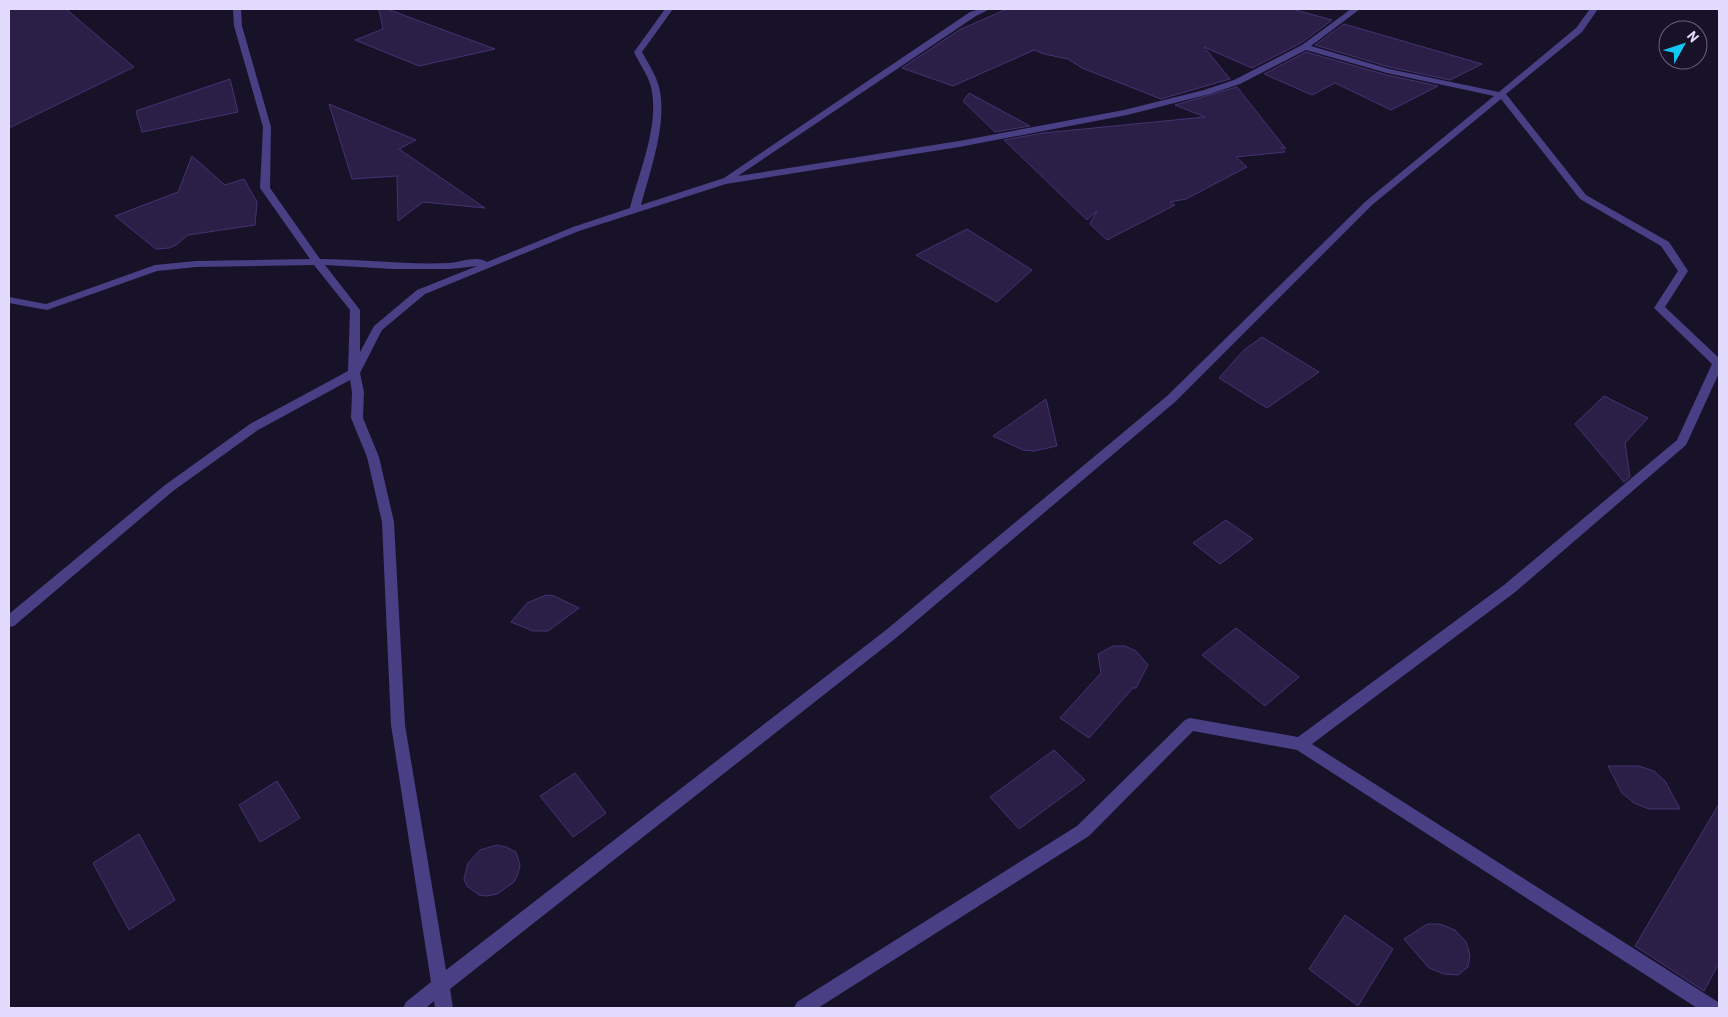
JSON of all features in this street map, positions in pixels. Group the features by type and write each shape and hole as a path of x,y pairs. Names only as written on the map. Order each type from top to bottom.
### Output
{"street":[{"path":"237,9 238,26 267,127 265,188 355,310 354,373 358,392 357,418 373,457 388,522 398,725 444,1008"},
{"path":"635,208 654,138 656,96 654,86 638,52 669,9"},
{"path":"724,181 973,14 986,9"},
{"path":"9,622 169,488 254,427 354,373 378,328 421,292 576,229 635,208 724,181 959,144 1124,112 1237,82 1305,47 1356,9"},
{"path":"412,1008 891,634 1171,398 1369,203 1579,30 1594,9"},
{"path":"1300,744 1509,589 1653,464 1682,442 1718,363 1659,308 1683,271 1665,244 1583,197 1502,95 1387,71 1305,47"},
{"path":"9,300 47,307 155,268 196,264 318,262 392,266 440,266 500,261"},
{"path":"803,1008 1082,831 1190,724 1300,744 1712,1008"}],"building":[{"path":"9,9 66,9 134,67 9,128"},
{"path":"379,9 387,9 495,49 419,66 355,40 383,29"},
{"path":"1007,9 1292,9 1332,20 1301,43 1252,68 1204,47 1230,79 1161,99 1082,68 1068,59 1034,50 953,86 902,68 959,30"},
{"path":"1344,24 1482,64 1450,80 1389,67 1315,45"},
{"path":"1306,52 1387,75 1438,86 1391,110 1335,83 1312,95 1264,74"},
{"path":"230,79 238,112 142,132 136,111"},
{"path":"1237,87 1286,149 1281,147 1285,152 1236,157 1247,167 1186,199 1170,202 1175,205 1107,240 1090,224 1097,211 1087,220 1004,140 1043,133 1205,117 1175,105"},
{"path":"969,93 1030,126 995,132 963,101"},
{"path":"329,104 416,140 399,149 485,208 423,202 398,221 397,176 352,179"},
{"path":"192,156 225,185 244,179 257,202 255,225 188,235 176,245 169,248 156,249 115,216 178,192"},
{"path":"967,229 1032,270 997,302 916,255"},
{"path":"1262,337 1319,372 1267,408 1219,378 1244,350"},
{"path":"1604,396 1648,418 1625,443 1630,477 1624,482 1575,424"},
{"path":"1046,399 1057,446 1034,451 1023,450 993,436"},
{"path":"1226,520 1253,539 1220,564 1193,543"},
{"path":"546,595 554,596 579,608 548,631 533,631 511,622 527,603"},
{"path":"1236,628 1299,677 1265,706 1202,655"},
{"path":"1113,646 1125,646 1136,651 1148,665 1136,688 1133,688 1089,738 1060,718 1101,673 1098,654"},
{"path":"1054,750 1085,780 1019,829 990,797"},
{"path":"1608,766 1639,766 1654,771 1665,781 1680,809 1649,809 1634,803 1622,793"},
{"path":"575,773 606,813 573,837 540,796"},
{"path":"277,781 300,818 260,842 239,805"},
{"path":"1719,804 1719,963 1704,991 1635,946"},
{"path":"139,834 175,900 129,930 93,863"},
{"path":"497,845 516,852 520,865 518,874 514,882 497,894 479,895 467,886 464,879 468,863 480,850"},
{"path":"1345,915 1393,949 1358,1006 1309,969"},
{"path":"1427,924 1440,924 1455,930 1466,942 1470,955 1468,967 1458,975 1444,974 1429,968 1404,939"}]}
